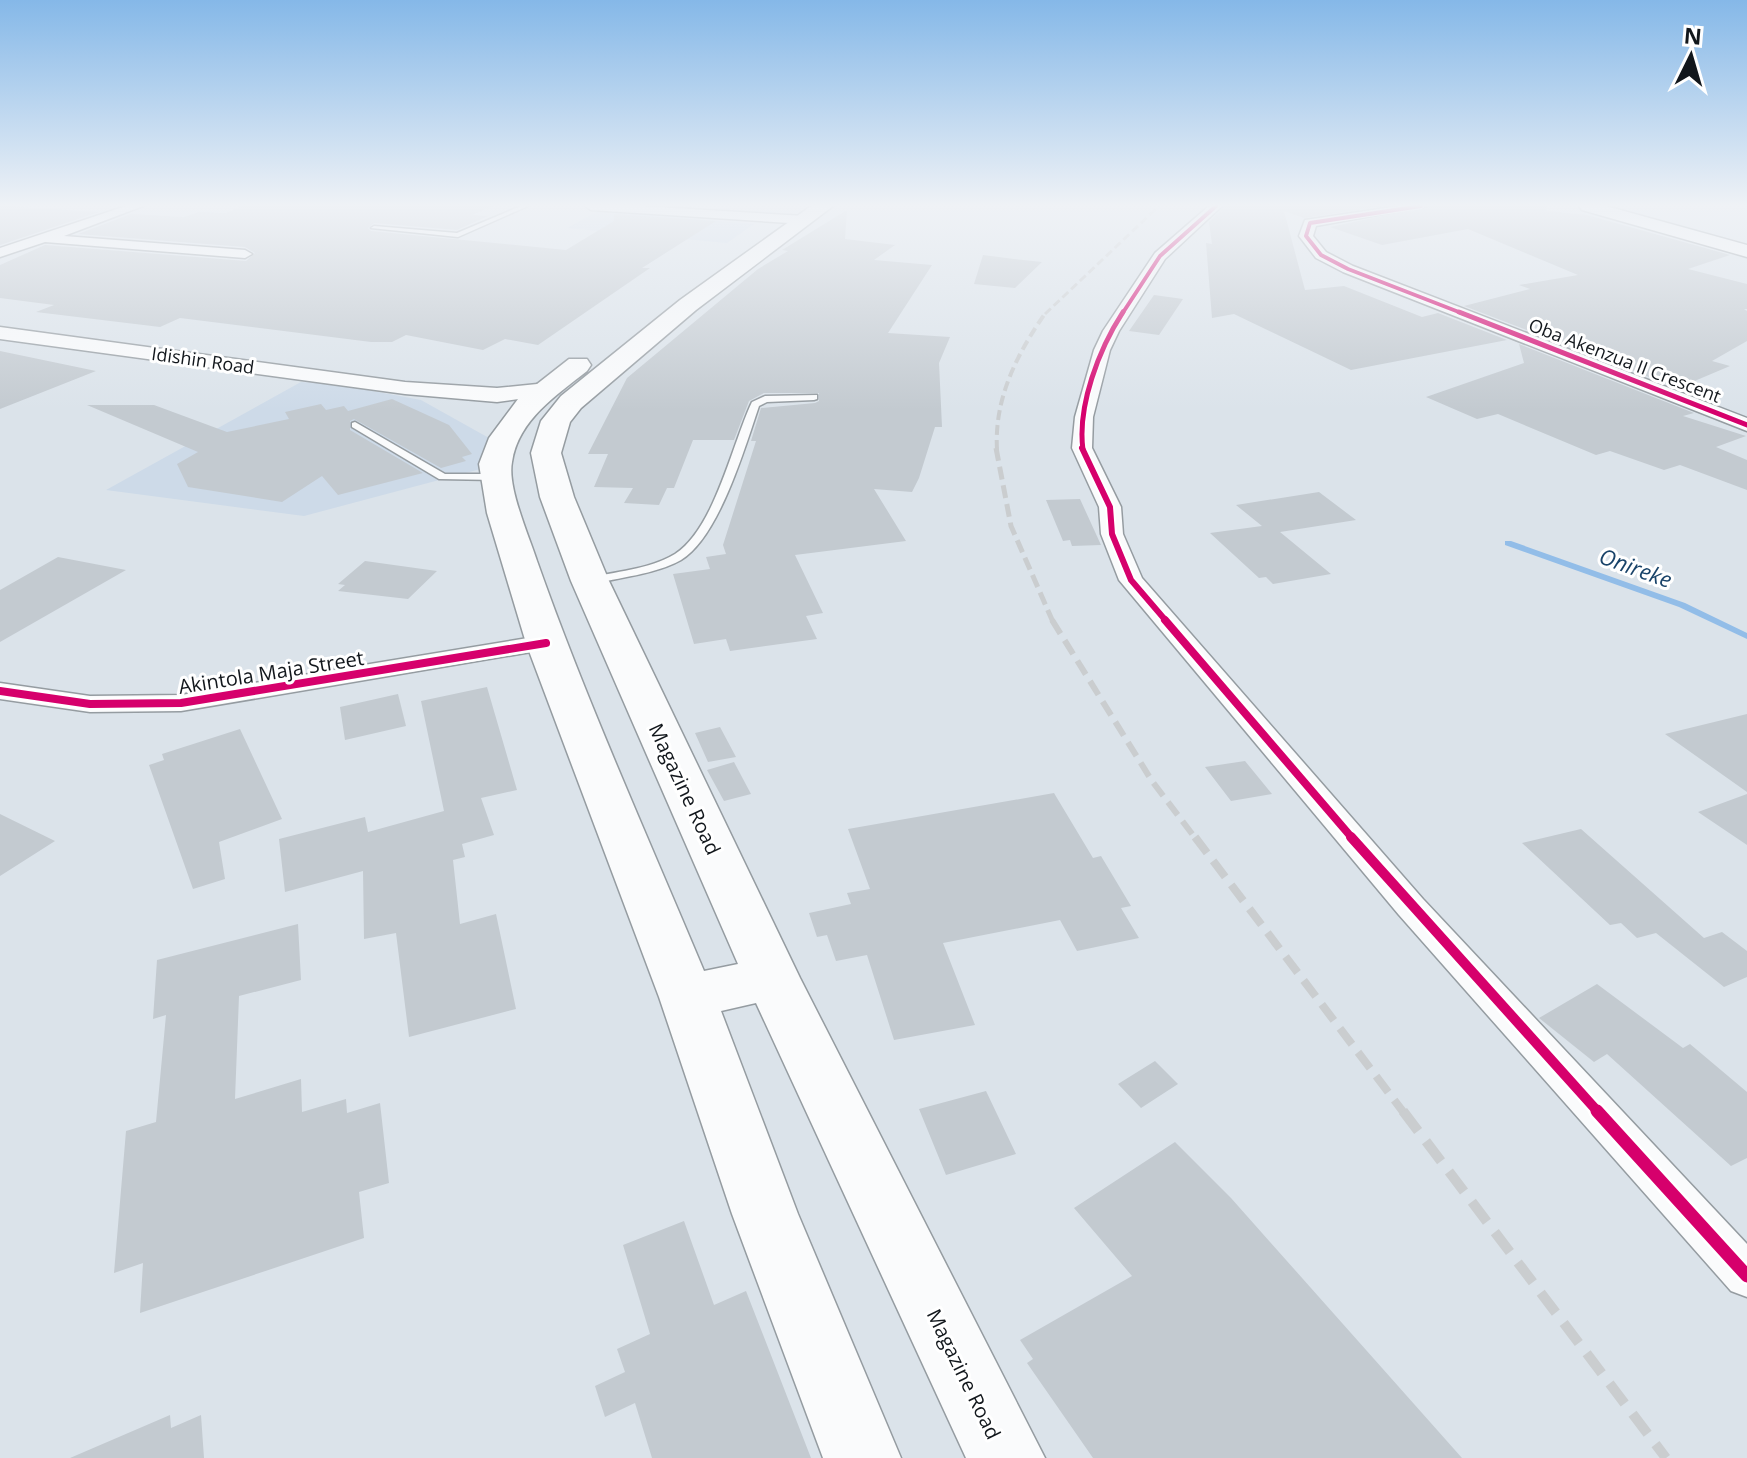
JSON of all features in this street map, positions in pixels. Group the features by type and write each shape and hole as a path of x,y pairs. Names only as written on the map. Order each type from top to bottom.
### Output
{"main road":[{"path":"705,274 655,306 532,402 498,453 496,477 504,513 546,643 687,997 765,1214 862,1458"},
{"name":"Magazine Road","path":"725,274 571,402 556,421 546,453 549,474 590,581 772,978 1006,1458"},
{"path":"687,997 772,978"}],"street":[{"path":"1148,274 1102,350 1084,417 1082,448 1110,507 1112,534 1131,580 1411,907 1747,1276"},
{"name":"Oba Akenzua II Crescent","path":"1361,274 1747,425"},
{"name":"Idishin Road","path":"0,333 405,388"},
{"path":"405,388 448,401 470,414 532,402"},
{"path":"405,388 497,395 532,402"},
{"name":"Akintola Maja Street","path":"0,691 27,698 128,707 181,703 546,643"}],"lane":[{"path":"590,581 673,559 688,550 724,490 755,404 765,399 814,397"},
{"path":"355,425 443,477 496,477"}],"shaded area":[{"path":"301,382 335,384 421,400 489,438 488,467 304,516 106,490"}],"building":[{"path":"0,274 641,274 538,345 505,339 483,350 406,335 392,342 371,342 180,318 160,327 36,312 54,305 0,298"},
{"path":"752,274 926,274 888,333 950,337 939,363 942,427 935,427 912,492 874,489 906,541 795,555 823,613 806,616 817,639 730,651 726,639 694,644 673,574 710,569 706,557 726,554 723,545 756,441 751,441 761,408 815,403 819,401 819,393 764,393 749,401 734,440 693,440 674,488 667,488 659,505 624,503 633,488 594,487 608,454 588,454 627,378"},
{"path":"977,274 1029,274 1015,288 974,284"},
{"path":"1208,274 1301,274 1305,290 1344,286 1422,317 1438,313 1507,340 1351,370 1234,314 1212,318"},
{"path":"1576,274 1708,274 1747,284 1747,309 1744,309 1747,311 1747,341 1712,361 1730,366 1678,388 1464,306 1530,289 1519,285 1578,275"},
{"path":"1154,295 1183,299 1159,335 1129,331"},
{"path":"1519,344 1694,413 1683,416 1746,436 1716,447 1747,460 1747,490 1680,465 1664,470 1610,451 1596,455 1498,414 1477,419 1426,397 1524,363"},
{"path":"0,351 96,371 0,409"},
{"path":"392,399 449,425 472,454 462,457 466,461 441,468 354,419 350,421 350,430 423,473 338,495 322,476 282,502 188,487 177,464 198,452 87,405 154,405 227,432 289,419 285,412 321,404 326,410 344,406 348,411"},
{"path":"1319,492 1356,520 1280,532 1331,574 1273,584 1266,577 1259,578 1210,533 1262,526 1236,505"},
{"path":"1080,499 1101,545 1072,546 1070,540 1063,541 1046,500"},
{"path":"58,557 126,570 0,642 0,590"},
{"path":"365,561 437,571 408,599 338,591 345,585 338,584"},
{"path":"487,687 517,790 481,798 494,835 462,844 465,857 453,860 460,924 496,914 516,1009 409,1037 396,933 364,939 363,871 285,892 279,839 365,817 368,832 444,811 421,701"},
{"path":"398,694 406,726 345,740 340,707"},
{"path":"1747,714 1747,792 1665,734"},
{"path":"720,727 736,757 708,762 695,733"},
{"path":"240,729 282,819 219,842 225,879 193,889 149,765 164,760 162,754"},
{"path":"1245,761 1272,794 1231,801 1205,767"},
{"path":"734,762 751,794 724,801 707,770"},
{"path":"1054,793 1093,858 1101,856 1131,906 1121,908 1139,938 1077,951 1060,920 943,943 975,1025 894,1040 867,955 836,961 827,935 817,937 809,913 851,904 847,893 870,889 848,829"},
{"path":"1747,794 1747,845 1698,812"},
{"path":"0,814 55,841 0,876"},
{"path":"1581,829 1704,938 1722,932 1747,951 1747,977 1724,987 1656,933 1637,938 1621,923 1610,925 1522,843"},
{"path":"298,924 301,980 239,996 235,1099 301,1079 302,1112 346,1099 347,1113 380,1103 389,1183 359,1192 364,1238 140,1313 143,1263 114,1273 126,1131 156,1122 166,1015 153,1019 157,960"},
{"path":"1597,984 1683,1048 1690,1044 1747,1092 1747,1158 1731,1166 1607,1054 1594,1062 1539,1018"},
{"path":"1155,1061 1178,1084 1141,1108 1118,1084"},
{"path":"986,1091 1016,1154 946,1175 919,1109"},
{"path":"1175,1142 1231,1198 1462,1458 1093,1458 1027,1363 1033,1359 1020,1340 1132,1276 1074,1208"},
{"path":"684,1221 714,1305 746,1291 811,1458 652,1458 635,1403 605,1417 595,1386 625,1372 617,1349 650,1334 623,1245"},
{"path":"170,1415 171,1428 201,1415 204,1458 70,1458"}],"waterway":[{"name":"Onireke","path":"1508,543 1682,605 1747,636"}],"railway":[{"path":"1045,314 1087,274"},
{"path":"997,450 999,412 1010,377 1046,312"},
{"path":"996,448 1011,526 1052,621"},
{"path":"1052,621 1152,781 1196,839"},
{"path":"1195,837 1404,1113"},
{"path":"1403,1111 1666,1458"}],"cycle path":[{"path":"1148,274 1102,350 1084,417 1082,448 1110,507 1112,534 1131,580 1411,907 1747,1276"},
{"path":"1361,274 1747,425"},
{"path":"0,691 45,700 90,704 181,703 546,643"}]}
